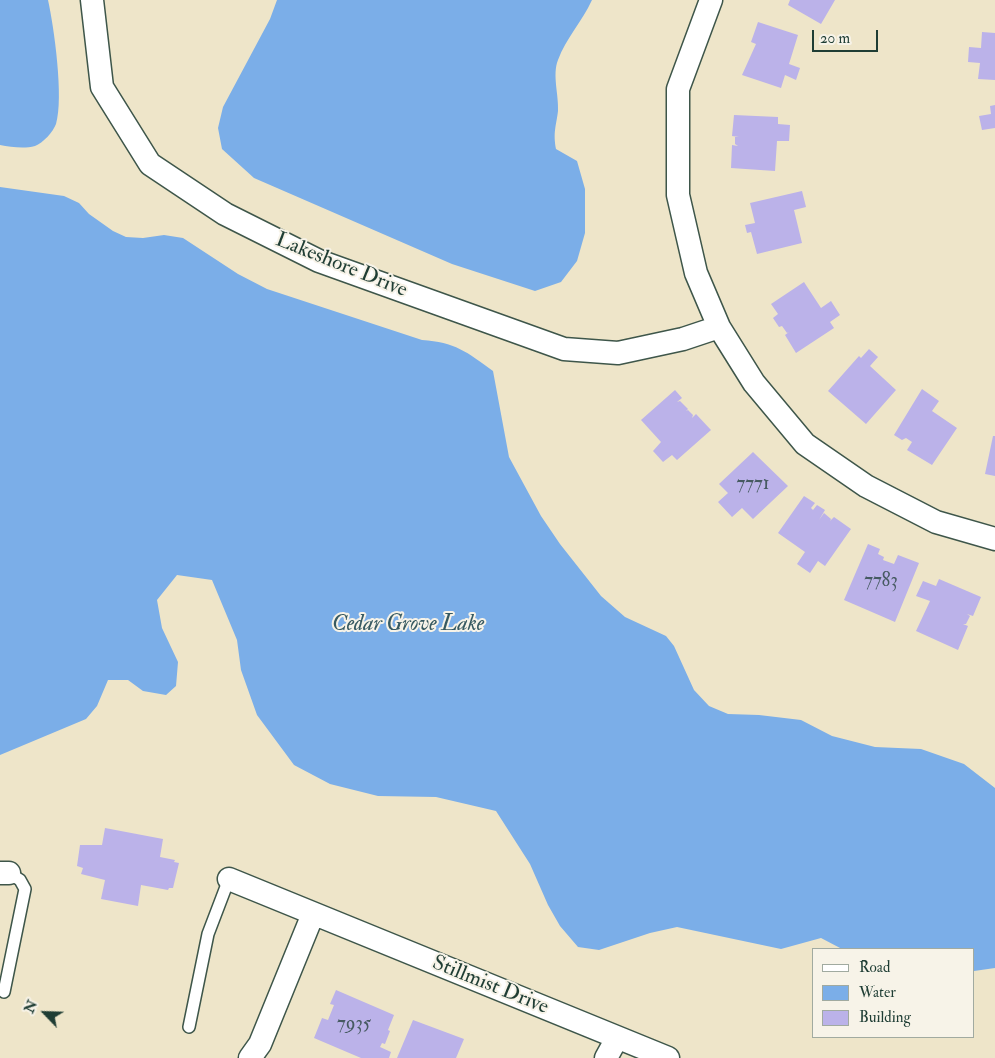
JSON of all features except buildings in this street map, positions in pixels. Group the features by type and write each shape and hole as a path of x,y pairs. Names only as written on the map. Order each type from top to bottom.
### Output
{"street":[{"name":"Lakeshore Drive","path":"92,0 102,87 106,95 150,164 225,214 319,261 564,350 618,352 683,340 719,327"},
{"path":"711,0 678,89 678,195 696,273 719,327 754,382 805,444 866,486 936,522 995,539"},
{"name":"Stillmist Drive","path":"229,879 668,1058"},
{"path":"250,1058 260,1044 313,914"},
{"path":"606,1058 618,1038"}],"lane":[{"path":"4,873 20,880 25,889 4,992"},
{"path":"189,1027 208,934 229,879"}],"water":[{"path":"0,0 48,0 59,80 58,112 53,130 38,145 31,147 22,148 0,145"},
{"path":"277,0 592,0 561,52 556,66 558,111 555,134 556,149 577,161 585,189 585,233 577,261 561,282 535,291 452,264 254,178 222,149 218,128 223,107 270,19"},
{"name":"Cedar Grove Lake","path":"0,187 64,196 79,203 89,214 113,231 126,237 143,238 164,235 183,238 238,274 267,289 422,340 452,346 468,353 493,371 509,457 541,516 560,544 601,596 625,617 666,636 674,646 694,690 709,706 728,714 759,715 801,720 832,736 875,747 921,749 964,764 995,788 995,968 975,971 975,948 840,948 821,938 781,949 677,927 650,933 599,950 578,947 560,926 548,905 530,864 496,811 436,797 378,796 330,784 294,765 257,715 241,670 237,640 212,580 177,575 157,600 162,628 178,662 176,686 166,695 143,691 128,680 108,680 97,706 86,719 0,755"}]}
